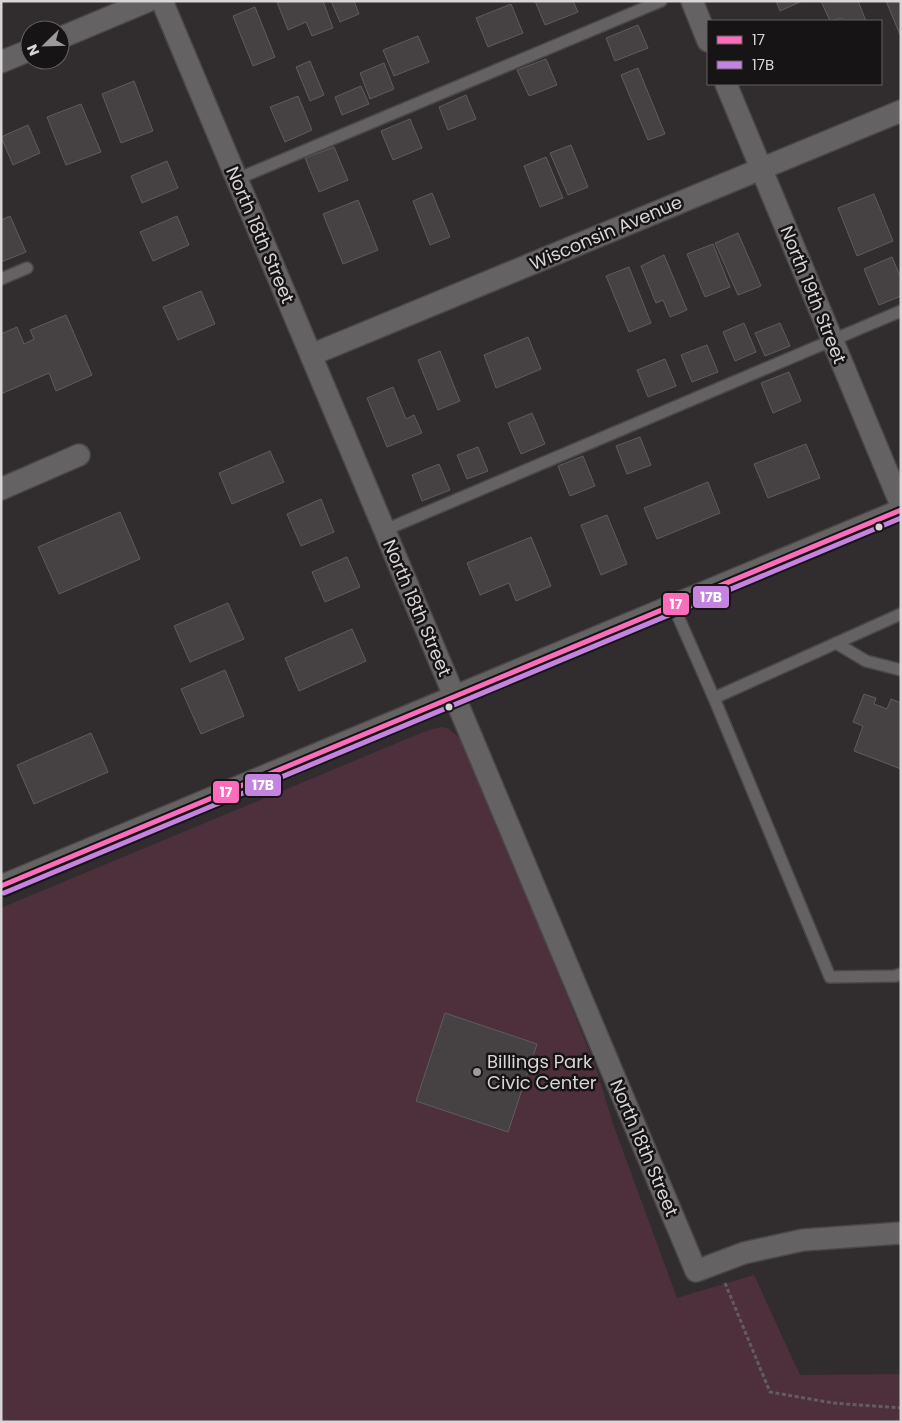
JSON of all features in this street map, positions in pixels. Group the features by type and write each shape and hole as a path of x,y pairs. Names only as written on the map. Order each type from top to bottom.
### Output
{"street":[{"path":"70,34 148,1"},
{"name":"North 18th Street","path":"162,1 696,1271 717,1263"},
{"path":"692,1 707,38"},
{"path":"1,62 20,54"},
{"name":"North 19th Street","path":"726,85 901,505"},
{"name":"Wisconsin Avenue","path":"311,356 901,111"},
{"path":"1,489 79,455"},
{"path":"1,886 901,510"},
{"path":"717,1263 744,1253 803,1240 901,1234"}],"lane":[{"path":"236,178 661,1"},
{"path":"1,279 27,268"},
{"path":"384,530 901,311"},
{"path":"673,604 830,977 895,976 901,974"},
{"path":"714,698 901,614"},
{"path":"836,643 866,661 901,670"}],"path":[{"path":"717,1263 770,1392 833,1403 901,1408"}],"shaded area":[{"path":"441,727 448,728 460,739 535,916 596,1068 613,1124 677,1298 754,1275 800,1375 901,1374 901,1422 1,1422 1,908 426,731"}],"building":[{"path":"323,1 333,28 312,36 306,22 288,30 277,2"},
{"path":"331,1 354,1 359,14 340,22"},
{"path":"535,1 573,1 578,12 545,25"},
{"path":"776,1 802,1 780,11"},
{"path":"821,1 858,1 866,20 843,20 842,18 830,20"},
{"path":"886,1 901,1 901,37"},
{"path":"511,4 523,33 488,47 476,18"},
{"path":"255,7 275,57 253,66 233,16"},
{"path":"638,25 648,48 615,61 606,38"},
{"path":"418,36 429,62 394,76 383,50"},
{"path":"546,59 557,85 529,96 517,70"},
{"path":"310,61 324,95 310,101 296,67"},
{"path":"384,63 394,89 370,99 360,73"},
{"path":"638,68 665,134 648,140 621,75"},
{"path":"134,81 153,131 121,143 102,94"},
{"path":"361,86 369,104 342,115 335,97"},
{"path":"466,95 476,119 448,130 439,107"},
{"path":"298,96 312,130 285,142 270,107"},
{"path":"81,104 101,152 66,165 47,117"},
{"path":"410,119 422,148 393,160 381,131"},
{"path":"28,125 40,153 13,165 1,137"},
{"path":"571,145 588,187 568,195 550,153"},
{"path":"334,147 348,180 319,192 305,158"},
{"path":"546,157 563,198 540,207 524,166"},
{"path":"167,161 178,188 142,203 131,176"},
{"path":"432,193 450,237 430,245 413,201"},
{"path":"874,194 893,241 857,256 838,208"},
{"path":"358,200 378,250 343,264 323,214"},
{"path":"10,216 26,252 1,262 1,220"},
{"path":"177,216 189,245 153,261 140,232"},
{"path":"738,233 761,286 738,295 715,243"},
{"path":"713,244 730,287 705,297 687,254"},
{"path":"664,255 687,310 670,317 663,300 656,303 641,266"},
{"path":"892,257 901,278 901,296 879,305 864,269"},
{"path":"629,267 651,323 629,332 606,276"},
{"path":"201,291 215,324 178,340 163,307"},
{"path":"66,315 92,375 56,391 49,373 1,394 1,334 17,327 24,344 34,339 30,330"},
{"path":"744,323 756,352 735,361 723,332"},
{"path":"780,323 790,346 765,356 755,333"},
{"path":"528,337 541,369 496,388 484,355"},
{"path":"707,345 718,372 692,382 681,355"},
{"path":"440,351 460,401 438,410 418,360"},
{"path":"665,359 676,386 648,397 637,370"},
{"path":"789,372 801,401 773,413 761,383"},
{"path":"393,387 406,419 414,415 422,433 387,447 367,398"},
{"path":"532,413 545,444 521,454 508,423"},
{"path":"640,437 651,465 627,474 616,446"},
{"path":"806,444 820,478 768,498 754,464"},
{"path":"478,447 488,471 467,479 457,455"},
{"path":"270,451 284,482 232,504 219,473"},
{"path":"583,456 595,486 570,496 558,466"},
{"path":"439,464 450,490 422,501 412,475"},
{"path":"708,482 720,513 657,539 644,508"},
{"path":"321,499 334,532 301,546 287,514"},
{"path":"120,512 140,559 59,594 38,547"},
{"path":"607,515 627,564 601,575 581,525"},
{"path":"531,537 551,586 516,601 509,583 480,595 467,563"},
{"path":"347,557 360,587 325,602 312,572"},
{"path":"228,603 244,639 190,662 174,626"},
{"path":"352,629 366,661 299,691 285,658"},
{"path":"225,670 244,716 201,734 181,689"},
{"path":"864,694 876,698 874,704 887,709 891,699 901,703 901,769 854,751 863,726 853,722"},
{"path":"91,733 108,772 34,804 17,765"},
{"name":"Billings Park Civic Center","path":"445,1013 537,1044 508,1132 416,1101"}],"transit line":[{"name":"17","path":"1,886 901,510"},
{"name":"17B","path":"4,893 901,518"}],"place":[{"name":"Billings Park Civic Center","path":"477,1072"}]}
